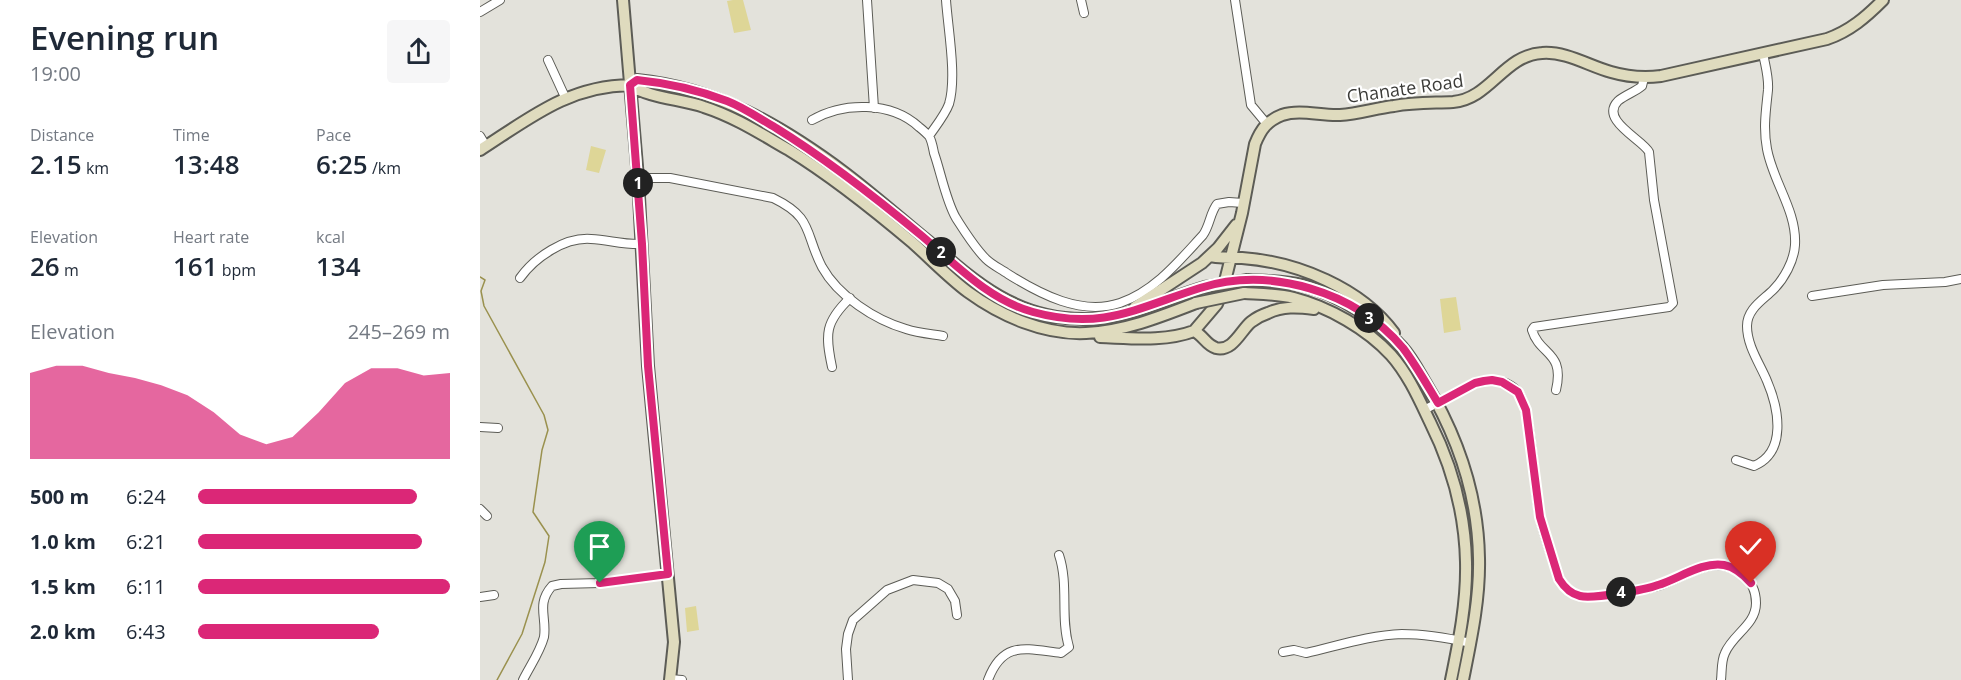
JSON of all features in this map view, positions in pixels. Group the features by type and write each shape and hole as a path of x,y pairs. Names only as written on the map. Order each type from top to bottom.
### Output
{"main road":[{"path":"623,0 638,178 648,366 668,574 674,680"},
{"name":"Chanate Road","path":"1266,123 1287,114 1349,115 1403,104 1466,100 1478,94 1509,65 1530,54 1566,56 1614,73 1644,78 1688,71 1811,44 1840,34 1866,17 1883,0"},
{"path":"482,144 565,98 589,90 630,85 637,80 670,84 728,102 806,146 845,174 972,279 999,297 1031,312 1060,318 1106,318 1134,312 1205,287 1248,280 1274,281 1302,285 1348,305 1389,334 1403,349"},
{"path":"630,85 640,92 702,106 744,123 838,183 914,244 967,291 999,311 1027,323 1086,336 1129,338 1181,336 1194,331 1217,304 1240,220 1255,144 1266,123"},
{"path":"1106,318 1132,309 1210,256 1240,220"},
{"path":"1210,256 1241,258 1309,272 1367,304 1387,323 1438,403 1464,464 1478,533 1478,588 1471,643 1463,680"},
{"path":"1065,331 1083,333 1132,326 1196,303 1244,293 1273,294 1295,298 1344,318 1391,355 1406,375 1443,449 1460,509 1464,534 1466,579 1452,680"},
{"path":"1194,331 1212,346 1222,348 1234,342 1252,321 1281,308 1316,310 1344,318"}],"street":[{"path":"480,12 500,0"},
{"path":"867,0 874,108"},
{"path":"929,136 948,106 951,92 946,0"},
{"path":"1081,0 1084,13"},
{"path":"1235,0 1251,105 1266,123"},
{"path":"1736,459 1754,466 1762,462 1770,456 1777,437 1775,407 1768,382 1749,340 1747,324 1755,306 1784,277 1795,245 1792,219 1767,150 1764,119 1768,80 1763,53"},
{"path":"548,60 565,98"},
{"path":"1556,390 1559,371 1551,356 1534,338 1532,330 1534,327 1669,307 1673,303 1654,201 1649,152 1646,146 1623,129 1615,118 1614,111 1617,102 1642,86 1644,78"},
{"path":"812,120 825,112 839,109 874,108 890,110 913,122 929,136 954,215 986,260 1026,286 1046,296 1071,304 1093,307 1111,306 1135,296 1155,284 1203,235 1217,204 1243,203"},
{"path":"638,178 670,178 773,198 788,205 808,226 826,274 850,298 891,324 907,330 943,336"},
{"path":"520,278 528,266 541,257 576,240 591,239 642,244"},
{"path":"1812,296 1883,285 1961,279"},
{"path":"832,367 827,341 828,331 836,311 850,298"},
{"path":"1424,410 1475,383 1484,381 1502,382 1518,392 1526,410 1540,517 1559,579 1564,587 1573,593 1588,597 1656,586 1708,566 1724,565 1744,575 1751,583 1756,596 1756,607 1752,620 1725,652 1720,680"},
{"path":"480,427 498,428"},
{"path":"480,509 487,516"},
{"path":"988,680 993,667 1009,651 1022,649 1061,653 1069,647 1063,616 1064,569 1059,555"},
{"path":"523,680 542,643 543,605 552,586 600,583 668,574"},
{"path":"848,680 846,649 853,620 887,590 913,580 938,583 948,589 955,601 957,615"},
{"path":"480,597 494,595"},
{"path":"1283,652 1294,650 1306,653 1402,634 1433,636 1471,643"}],"shaded area":[{"path":"743,0 751,30 734,33 727,1"},
{"path":"591,146 606,150 599,173 586,170"},
{"path":"1456,297 1461,330 1444,333 1440,299"},
{"path":"696,606 699,630 687,632 685,608"}],"waterway":[{"path":"480,277 485,280 481,291 484,306 544,415 548,430 542,450 533,512 549,536 545,562 522,634 497,680"}],"route":[{"path":"600,583 668,574 648,366 638,178 630,85 637,80 670,84 706,94 749,112 806,146 845,174 972,279 999,297 1031,312 1083,320 1106,318 1151,306 1205,287 1240,280 1302,285 1325,294 1348,305 1389,334 1403,349 1438,403 1475,383 1484,381 1502,382 1518,392 1526,410 1540,517 1559,579 1564,587 1581,596 1603,595 1656,586 1708,566 1724,565 1735,569 1751,583"}]}
